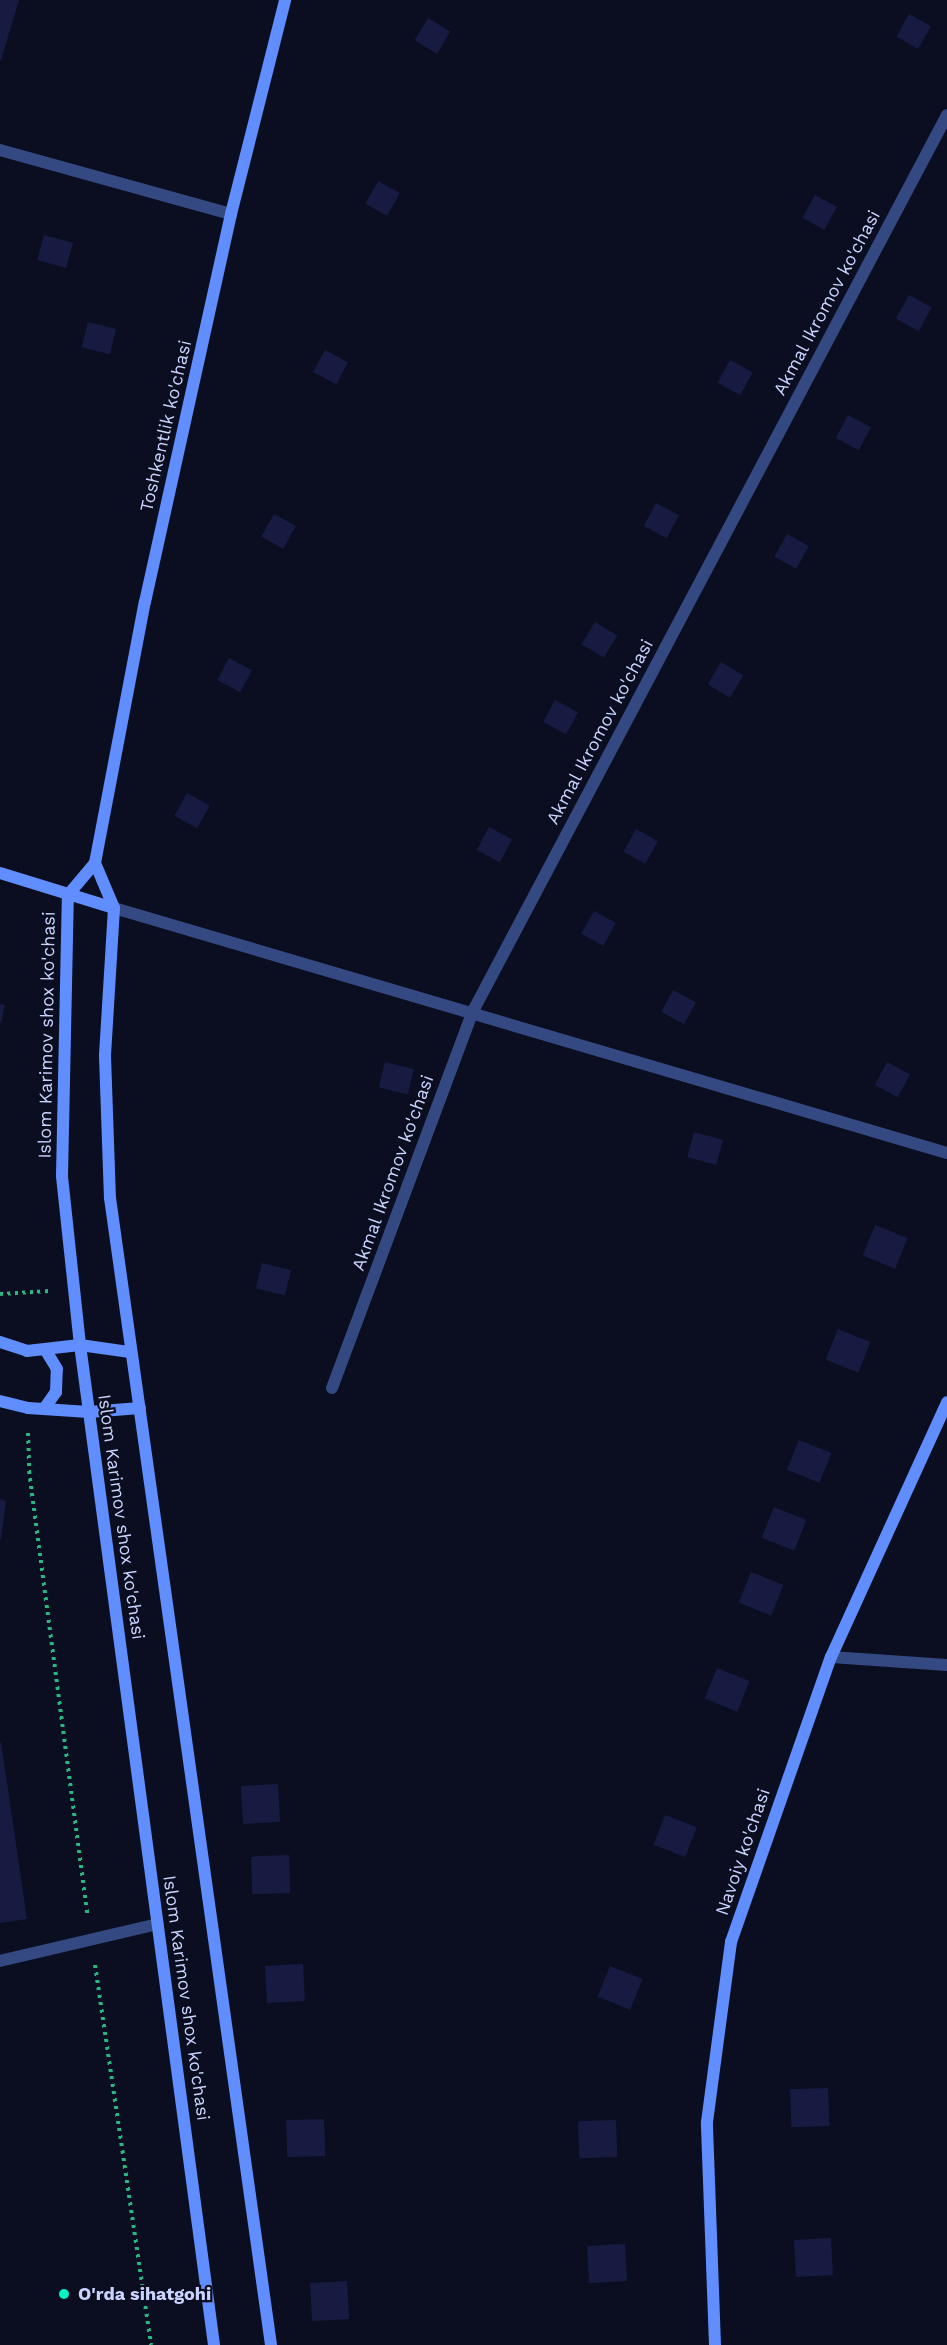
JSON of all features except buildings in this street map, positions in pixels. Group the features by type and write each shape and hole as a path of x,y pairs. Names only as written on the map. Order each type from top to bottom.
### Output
{"main road":[{"name":"Toshkentlik ko'chasi","path":"95,863 145,602 231,214 285,0"},
{"name":"Islom Karimov shox ko'chasi","path":"214,2345 80,1345 62,1176 68,895 95,863 114,908 105,1056 110,1198 129,1352 140,1408 271,2345"},
{"path":"0,873 114,908"},
{"path":"0,1342 27,1351 80,1345 129,1352"},
{"path":"44,1409 56,1392 57,1369 45,1349"},
{"path":"0,1401 28,1408 89,1412 140,1408"},
{"name":"Navoiy ko'chasi","path":"715,2345 707,2122 731,1942 831,1657 947,1402"}],"street":[{"name":"Akmal Ikromov ko'chasi","path":"332,1388 472,1014 947,115"},
{"path":"0,150 231,214"},
{"path":"114,908 947,1153"},
{"path":"831,1657 947,1665"},
{"path":"0,1961 91,1942 158,1924"}],"path":[{"path":"0,1294 74,1289"},
{"path":"28,1408 29,1471 91,1942 151,2345"}],"place":[{"name":"O'rda sihatgohi","path":"64,2294"}]}
